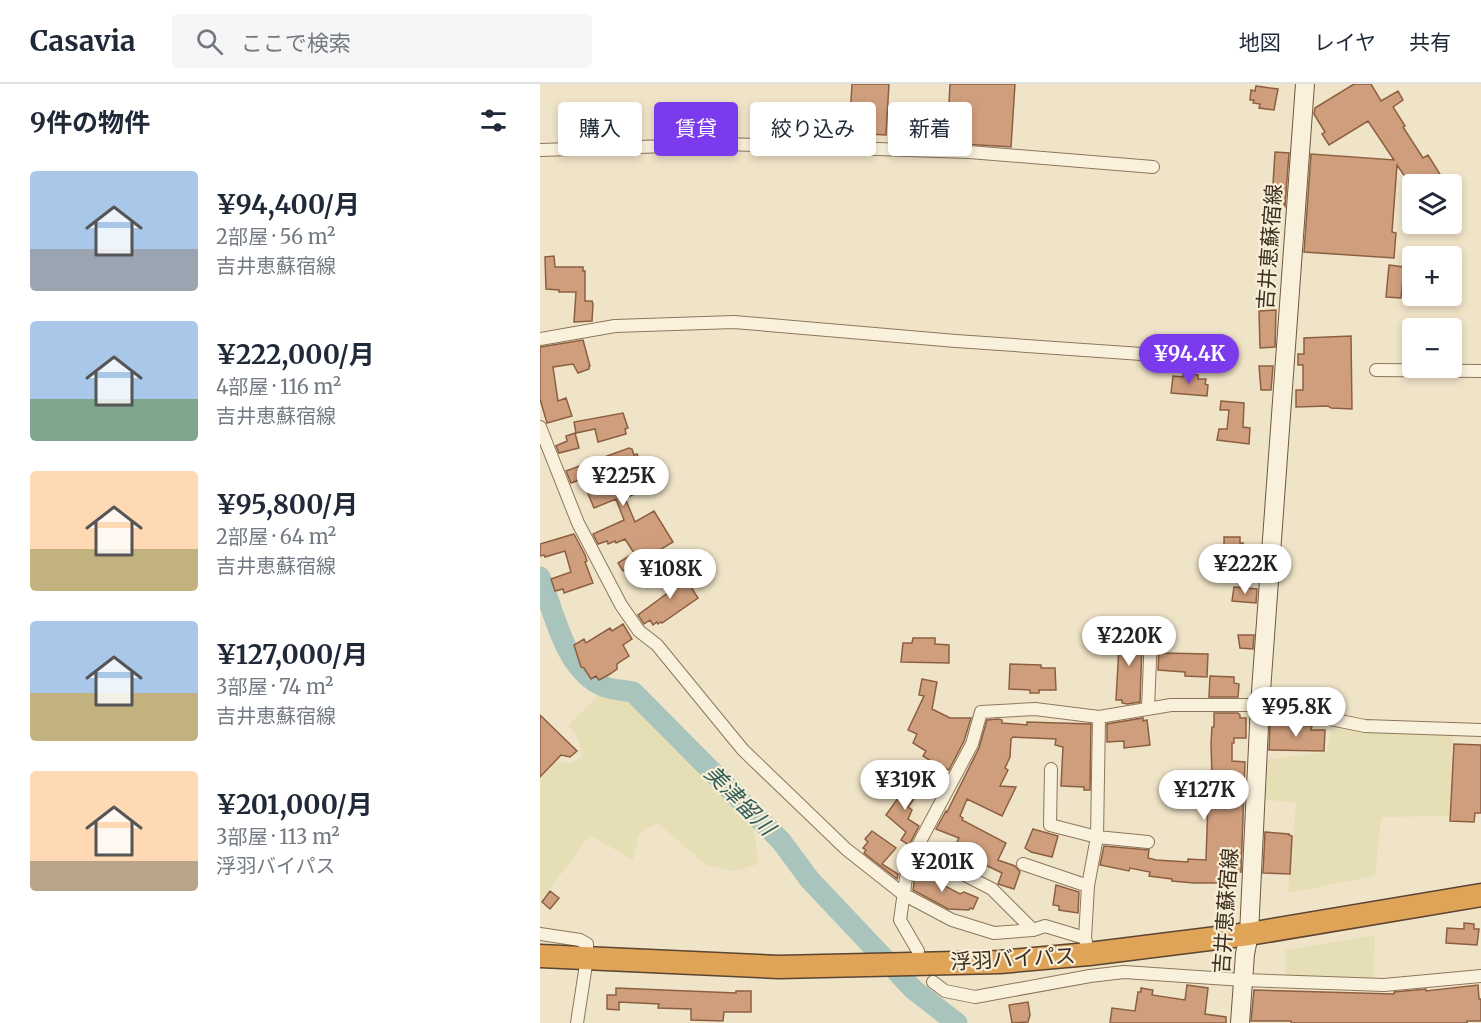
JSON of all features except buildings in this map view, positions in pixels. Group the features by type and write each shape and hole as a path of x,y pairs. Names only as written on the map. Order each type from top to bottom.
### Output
{"highway":[{"name":"浮羽バイパス","path":"540,956 779,967 863,966 917,957 1000,962 1087,946 1249,934 1481,895"}],"main road":[{"name":"吉井恵蘇宿線","path":"1240,1023 1249,934 1260,705 1305,84"}],"street":[{"path":"540,150 670,146 691,143 969,152 1153,167"},
{"path":"540,339 615,326 734,322 1156,355"},
{"path":"1376,370 1481,371"},
{"path":"540,427 578,523 621,605 639,631 657,645 742,750 846,849 903,894 952,920 994,933 1033,930 1045,926 1087,946 1088,885 1097,837 1099,717"},
{"path":"1148,708 1151,635"},
{"path":"917,957 900,920 908,864 972,744 981,711 1035,709 1099,717 1171,705 1260,705 1365,726 1481,730"},
{"path":"1051,769 1050,825 1097,837 1148,842"},
{"path":"1023,864 1088,885"},
{"path":"961,873 992,889 1033,930"},
{"path":"540,934 580,940 586,944 587,958 577,1023"},
{"path":"933,982 945,991 975,996 1090,975 1125,972 1243,980 1384,985 1481,976"}],"shaded area":[{"path":"599,696 629,696 753,817 758,864 735,871 706,865 658,823 639,834 633,860 590,835 540,902 540,779 558,761 568,764 582,757 579,740 568,725"},
{"path":"1332,728 1391,734 1453,734 1449,816 1381,817 1375,876 1288,893 1296,803 1262,799 1264,760 1326,752"},
{"path":"1375,935 1373,981 1286,978 1285,950"}],"waterway":[{"name":"美津留川","path":"540,577 563,640 570,655 580,668 591,679 605,687 633,692 781,841 810,880 914,990 957,1023"}]}
